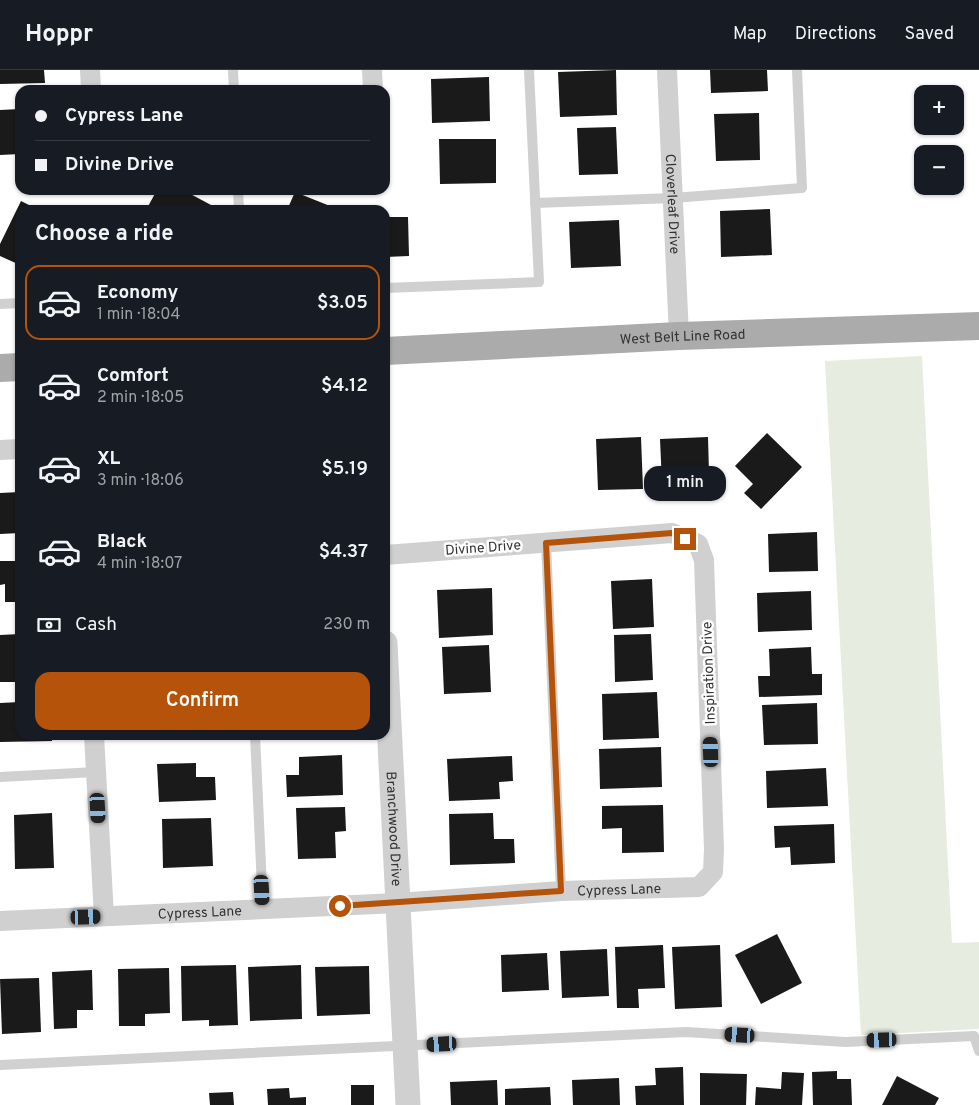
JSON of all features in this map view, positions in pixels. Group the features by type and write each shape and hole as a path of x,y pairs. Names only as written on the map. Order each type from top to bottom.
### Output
{"main road":[{"name":"West Belt Line Road","path":"390,351 679,336 979,326"},
{"path":"0,368 15,367"}],"street":[{"path":"90,70 91,85"},
{"path":"372,70 373,85"},
{"name":"Cloverleaf Drive","path":"667,70 679,336"},
{"path":"0,450 15,450"},
{"name":"Divine Drive","path":"390,555 672,533 698,544"},
{"name":"Inspiration Drive","path":"698,544 704,560 714,849 712,862"},
{"path":"94,740 104,916"},
{"name":"Branchwood Drive","path":"390,740 408,1105"},
{"name":"Cypress Lane","path":"0,921 398,903 561,891 699,887 713,872 712,862"}],"lane":[{"path":"233,70 234,85"},
{"path":"390,288 539,282 528,70"},
{"path":"535,203 672,198 802,188 797,70"},
{"path":"0,304 15,303"},
{"path":"546,543 561,891"},
{"path":"255,740 263,909"},
{"path":"0,777 96,772"},
{"path":"0,1065 686,1032 846,1042 974,1036 979,1051"}],"shaded area":[{"path":"922,356 952,943 979,942 979,1029 861,1035 825,361"}],"building":[{"path":"0,70 44,70 45,83 0,84"},
{"path":"616,70 617,115 560,117 558,72"},
{"path":"710,70 767,70 768,91 711,93"},
{"path":"489,77 490,121 432,123 431,79"},
{"path":"15,109 15,154 0,155 0,110"},
{"path":"759,113 760,160 716,161 714,114"},
{"path":"616,127 618,174 579,175 577,128"},
{"path":"439,139 496,139 496,183 440,184"},
{"path":"154,195 192,195 211,205 149,205"},
{"path":"294,195 302,195 328,205 289,205"},
{"path":"21,201 29,205 19,205"},
{"path":"770,209 772,255 721,257 720,211"},
{"path":"15,213 15,263 0,256 0,244"},
{"path":"390,217 408,217 409,256 390,257"},
{"path":"619,220 621,266 571,268 569,222"},
{"path":"767,433 802,467 761,509 744,493 753,484 735,466"},
{"path":"641,437 643,489 598,490 596,439"},
{"path":"708,437 709,473 695,474 696,482 662,484 660,439"},
{"path":"15,492 15,533 0,534 0,493"},
{"path":"817,532 818,571 769,572 768,534"},
{"path":"0,561 15,561 15,602 5,602 5,584 0,585"},
{"path":"652,579 654,627 613,629 611,581"},
{"path":"492,588 493,635 439,638 437,590"},
{"path":"811,591 812,630 758,632 757,593"},
{"path":"15,634 15,682 0,682 0,635"},
{"path":"651,634 653,680 615,682 614,635"},
{"path":"489,645 491,692 444,694 442,647"},
{"path":"811,647 812,674 822,674 822,695 759,697 758,676 770,676 769,649"},
{"path":"657,692 659,738 603,740 602,694"},
{"path":"15,702 15,740 52,741 0,742 0,703"},
{"path":"817,703 818,744 764,745 762,705"},
{"path":"661,747 662,787 600,789 599,749"},
{"path":"342,755 343,795 287,797 286,775 299,775 299,757"},
{"path":"512,756 513,781 499,782 500,799 449,801 447,759"},
{"path":"196,763 196,777 215,777 216,800 159,802 157,764"},
{"path":"826,768 828,806 767,808 766,771"},
{"path":"663,805 664,852 622,853 622,828 602,829 602,806"},
{"path":"345,807 346,831 335,832 336,858 298,859 296,808"},
{"path":"52,813 54,868 15,869 14,815"},
{"path":"493,813 494,839 514,839 515,863 450,865 449,814"},
{"path":"211,818 213,866 163,868 162,819"},
{"path":"834,824 835,863 791,865 790,847 775,848 774,826"},
{"path":"777,934 802,983 761,1004 735,955"},
{"path":"663,945 665,988 638,989 639,1008 617,1008 615,947"},
{"path":"720,945 722,1007 675,1009 672,947"},
{"path":"607,949 609,996 562,998 560,951"},
{"path":"547,953 549,990 502,992 501,955"},
{"path":"236,965 238,1025 209,1026 209,1020 182,1021 181,966"},
{"path":"301,965 302,1019 250,1021 248,967"},
{"path":"369,966 370,1014 317,1016 315,967"},
{"path":"169,968 170,1013 145,1014 145,1026 119,1026 118,969"},
{"path":"92,970 93,1010 77,1010 77,1028 54,1029 52,972"},
{"path":"39,978 41,1032 2,1034 0,979"},
{"path":"683,1067 684,1105 636,1105 635,1086 656,1085 655,1068"},
{"path":"837,1071 837,1079 851,1079 852,1105 813,1105 812,1072"},
{"path":"782,1072 804,1073 802,1105 755,1105 756,1087 781,1089"},
{"path":"700,1073 747,1074 746,1105 700,1105"},
{"path":"897,1076 939,1098 935,1105 882,1105"},
{"path":"619,1078 620,1105 573,1105 572,1080"},
{"path":"497,1080 498,1105 451,1105 450,1082"},
{"path":"351,1085 374,1085 374,1105 351,1105"},
{"path":"550,1087 551,1105 505,1105 505,1089"},
{"path":"289,1088 290,1098 306,1097 306,1105 268,1105 267,1089"},
{"path":"233,1092 234,1105 210,1105 209,1093"}],"route":[{"path":"340,906 561,891 546,543 672,533 685,539"}]}
